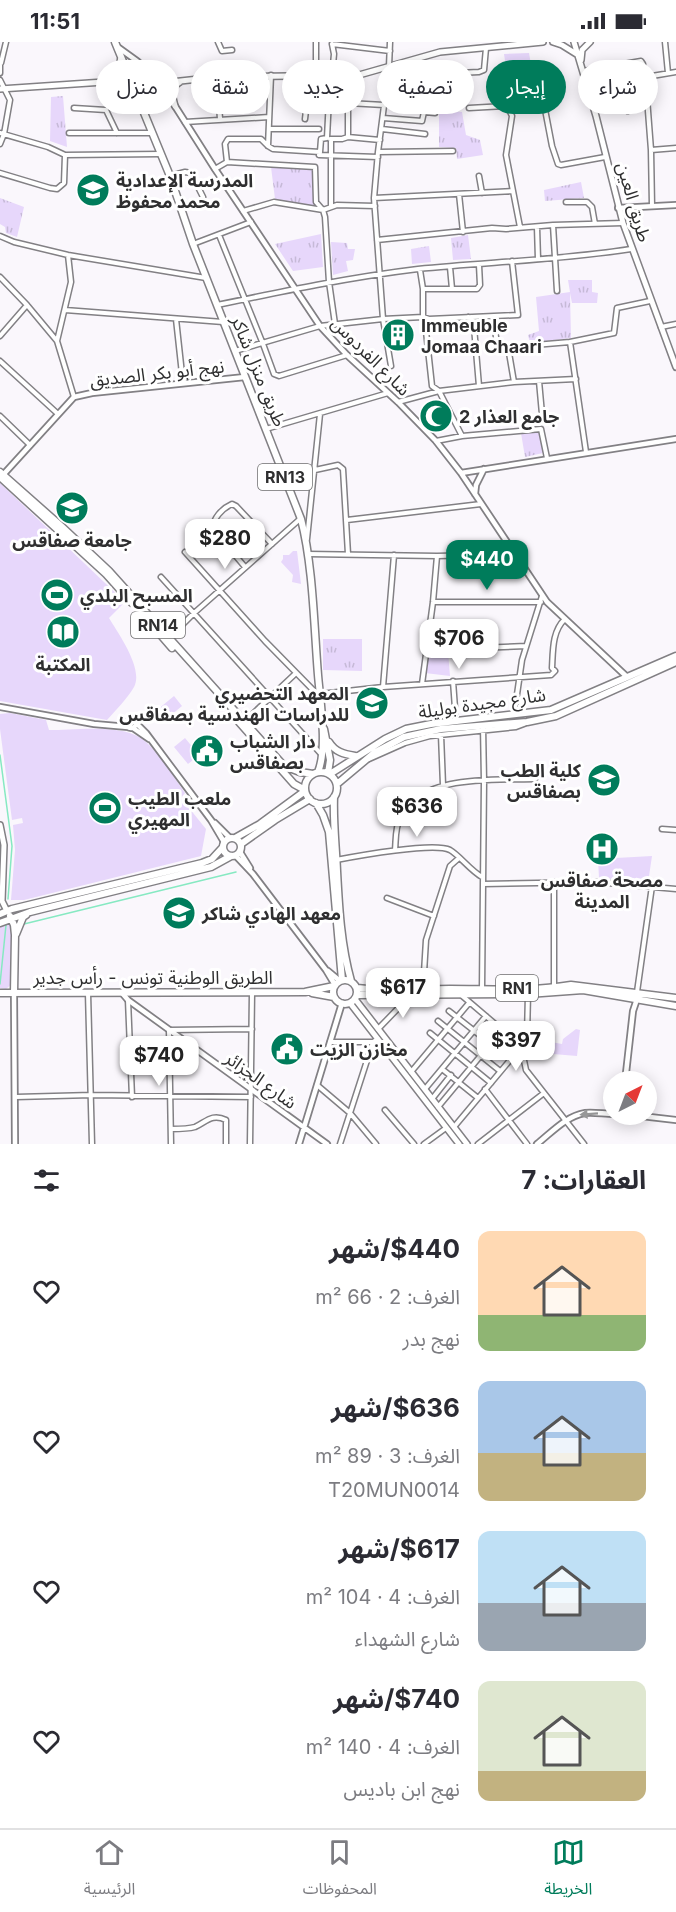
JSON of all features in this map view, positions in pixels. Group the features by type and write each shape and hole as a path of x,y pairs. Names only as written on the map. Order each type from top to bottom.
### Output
{"main road":[{"path":"413,60 440,52 486,48 499,44 543,42"},
{"path":"553,42 565,46 579,59 582,50 590,42"},
{"name":"طريق العين","path":"574,42 579,59"},
{"name":"طريق منزل شاكر","path":"116,44 123,60"},
{"path":"121,55 121,60"},
{"path":"271,75 282,75"},
{"path":"181,81 191,80"},
{"path":"3,89 96,83"},
{"name":"طريق منزل شاكر","path":"145,114 170,176 216,305 301,519 307,554 322,723 322,754 316,773"},
{"name":"طريق العين","path":"594,114 618,208 631,249 676,367"},
{"name":"RN14","path":"1,475 97,559 294,784 305,791"},
{"name":"شارع مجيدة بوليلة","path":"329,773 406,729 551,710 624,675 676,656"},
{"name":"شارع مجيدة بوليلة","path":"337,784 374,753 404,737 483,729 556,716 676,662"},
{"name":"طريق منزل شاكر","path":"322,723 330,760 329,773"},
{"name":"RN14","path":"242,724 284,766 300,772 316,773"},
{"path":"326,736 335,750 356,757"},
{"path":"316,803 326,803 334,797 337,791 337,784 329,773 316,773 306,781 305,791 316,803 326,822 328,832 338,983 334,997 342,1003"},
{"path":"2,913 212,860 228,842 260,824 305,791"},
{"path":"334,797 334,834 343,948 355,996 375,1041 459,1144"},
{"path":"0,923 30,912 211,867 236,855 241,844 310,799"},
{"path":"0,825 2,913"},
{"path":"228,842 241,844"},
{"path":"228,842 226,854 236,855"},
{"path":"15,935 23,917 30,912"},
{"path":"2,913 11,919 15,935 14,993"},
{"name":"الطريق الوطنية تونس - رأس جدير","path":"305,992 351,981"},
{"name":"RN1","path":"342,1003 375,990 554,988 571,985 637,996 676,1006"},
{"name":"RN1","path":"355,996 528,994 582,990 676,998"},
{"name":"الطريق الوطنية تونس - رأس جدير","path":"0,993 305,992 334,997"},
{"path":"355,996 411,1073 467,1144"}],"street":[{"path":"0,73 6,42"},
{"path":"218,42 222,51 232,50"},
{"path":"314,60 316,42"},
{"path":"389,60 390,42"},
{"path":"665,42 668,73"},
{"path":"333,60 332,43 390,51"},
{"name":"شارع الفردوس","path":"116,44 136,60"},
{"path":"474,72 484,70 486,48"},
{"path":"652,206 646,85 652,76 676,72"},
{"path":"268,147 271,75"},
{"path":"0,80 10,100 0,144"},
{"path":"474,108 505,106 508,107 512,116 506,155 520,227"},
{"path":"74,108 106,110 117,133"},
{"name":"شارع الفردوس","path":"179,113 320,326 436,441 461,472 542,599 624,675"},
{"path":"220,114 220,119"},
{"path":"305,119 306,114"},
{"path":"329,114 331,207"},
{"path":"347,114 348,136"},
{"path":"383,114 378,152 375,206 383,319 391,366"},
{"path":"383,118 422,121 424,114"},
{"path":"546,114 558,164 605,157"},
{"path":"184,122 269,117"},
{"path":"269,129 319,129"},
{"path":"382,129 425,134"},
{"path":"69,133 152,133"},
{"path":"2,134 48,147 65,155 161,154"},
{"path":"320,152 321,139 342,139 348,136 380,140"},
{"path":"226,162 225,144 228,139 261,139 273,149 320,152 320,155 378,157"},
{"path":"651,150 676,148"},
{"path":"378,152 453,151"},
{"path":"0,172 57,189 64,183 65,155"},
{"path":"215,169 226,162 315,167 316,202 323,210 325,218 329,282 335,324"},
{"path":"170,176 185,172 191,173 203,196"},
{"path":"479,176 482,194"},
{"path":"375,198 513,191"},
{"path":"459,194 463,231"},
{"path":"243,211 274,202 323,210 337,205 375,206"},
{"path":"566,202 587,202 592,207 595,224"},
{"path":"618,208 676,205"},
{"path":"193,244 250,222"},
{"path":"377,240 492,228 623,223"},
{"path":"553,225 557,291"},
{"path":"537,226 538,259"},
{"path":"219,235 273,374 279,376 347,355"},
{"path":"0,236 68,255 206,278"},
{"path":"216,305 329,282 420,269 631,249"},
{"path":"57,341 72,277 68,255"},
{"path":"234,351 320,326 335,324 423,317 429,319 518,315 512,261"},
{"path":"423,289 477,289 480,285 479,265"},
{"path":"450,267 452,289"},
{"path":"420,269 423,317 432,386 439,391 462,436"},
{"path":"0,277 57,341 74,397"},
{"path":"474,327 495,330 497,344 500,348 570,342 614,333 617,308 650,301"},
{"path":"0,336 27,305"},
{"path":"65,310 223,322"},
{"path":"468,317 474,327 479,386"},
{"path":"176,319 183,383"},
{"path":"661,327 676,324"},
{"path":"570,342 582,411 586,452"},
{"path":"508,347 514,382"},
{"path":"0,361 58,414"},
{"name":"نهج أبو بكر الصديق","path":"1,475 74,397 92,393 245,377"},
{"path":"398,402 439,391 514,382 576,379"},
{"path":"539,381 542,414"},
{"path":"266,429 388,393"},
{"path":"306,546 320,414"},
{"path":"0,416 30,445"},
{"path":"436,441 462,436 541,429 547,458"},
{"path":"461,472 676,439"},
{"path":"315,470 338,465 343,469 348,554"},
{"path":"475,494 476,485 484,470"},
{"path":"245,567 213,530 214,521 227,507 232,504 236,506 272,544"},
{"path":"347,520 481,504"},
{"path":"167,639 219,590 301,519"},
{"path":"185,552 295,674 320,696 383,687 553,674 555,671 552,668 554,641 559,625 565,620"},
{"path":"307,554 437,556 514,554"},
{"path":"383,687 394,555"},
{"path":"422,684 437,556"},
{"path":"161,577 322,754"},
{"path":"433,602 542,599 526,646 514,715"},
{"path":"426,650 526,646"},
{"path":"242,724 295,674"},
{"path":"453,681 456,722"},
{"path":"0,707 108,726 132,726"},
{"path":"108,726 132,718 132,726"},
{"path":"128,720 127,723 151,740 228,842"},
{"path":"482,989 483,729"},
{"path":"441,732 443,785"},
{"path":"395,850 398,823 402,813 417,798 443,785 535,779"},
{"path":"662,829 676,830"},
{"path":"336,860 395,850 441,848 450,850 483,878"},
{"path":"236,855 253,873 338,983"},
{"path":"423,989 425,944 450,866 459,858"},
{"path":"554,882 554,988"},
{"path":"483,884 596,882 676,889"},
{"path":"626,1071 652,886"},
{"path":"387,898 434,916"},
{"path":"88,992 92,1144"},
{"path":"14,993 15,1144"},
{"name":"شارع الجزائر","path":"122,993 128,1000 327,1144"},
{"path":"250,1144 252,993"},
{"path":"460,993 521,1046 526,1070 584,1144"},
{"path":"378,1029 413,994"},
{"path":"454,1127 527,1036 528,994"},
{"path":"128,1000 132,1097"},
{"path":"299,1144 342,1003"},
{"path":"411,1073 469,1003"},
{"path":"449,1011 510,1059"},
{"path":"424,1090 486,1016"},
{"path":"438,1021 500,1071"},
{"path":"171,1144 169,1030 252,1029"},
{"path":"438,1107 502,1030"},
{"path":"430,1033 490,1083"},
{"path":"329,1042 375,1041 340,1144"},
{"path":"442,1069 478,1098"},
{"path":"432,1099 451,1075"},
{"path":"317,1085 350,1113 376,1144"},
{"path":"486,1089 527,1144"},
{"path":"478,1144 544,1093"},
{"path":"16,1097 92,1095 251,1097"},
{"path":"385,1110 414,1144"},
{"path":"537,1144 566,1121 584,1113 603,1114"},
{"path":"171,1129 193,1127 209,1118 223,1118 226,1120 226,1144"},
{"path":"657,1118 676,1120"},
{"path":"424,1144 446,1128"}],"green space":[{"path":"529,53 530,60 505,60 504,54"},
{"path":"63,96 67,147 50,141 51,97"},
{"path":"439,114 462,114 466,135 480,140 483,155 457,159 456,148 439,147"},
{"path":"271,167 313,169 314,206 275,199"},
{"path":"581,182 584,198 545,201 544,190"},
{"path":"0,198 24,207 17,237 6,233 5,227 0,224"},
{"path":"321,234 323,267 293,271 275,244"},
{"path":"468,235 471,259 453,260 451,238"},
{"path":"331,242 347,243 348,249 355,249 353,260 346,261 348,271 333,275"},
{"path":"429,246 431,262 412,264 411,249"},
{"path":"568,280 592,280 592,292 598,293 597,303 572,303 570,293 571,338 530,343 528,335 539,331 536,297 570,292"},
{"path":"539,431 543,453 525,457 521,433"},
{"path":"0,483 125,602 109,618 129,651 136,671 136,679 128,696 107,720 0,701"},
{"path":"297,551 301,584 292,582 293,575 281,562 283,555 289,555"},
{"path":"323,639 362,639 362,671 323,670"},
{"path":"448,652 450,676 425,673 428,653"},
{"path":"174,696 182,706 165,720 157,710"},
{"name":"ملعب الطيب المهيري","path":"10,713 46,720 49,730 113,730 136,735 145,741 185,793 181,798 206,829 201,856 24,900 11,900 15,850 13,825 23,823 22,818 12,820 0,729 0,714"},
{"path":"185,738 199,755 188,764 174,747"},
{"path":"652,856 648,883 599,878 598,859"},
{"path":"10,924 12,984 6,989 0,988 0,925"},
{"path":"576,1029 580,1030 577,1056 553,1054 550,1050 551,1042 562,1044 563,1039"}],"waterway":[{"path":"0,755 12,846 8,899"},
{"path":"24,924 236,872"},
{"path":"0,984 6,925"}],"place":[{"name":"المدرسة الإعدادية محمد محفوظ","path":"93,190"},
{"name":"Immeuble Jomaa Chaari","path":"398,335"},
{"name":"جامع العذار 2","path":"436,416"},
{"name":"جامعة صفاقس","path":"72,508"},
{"name":"المسبح البلدي","path":"57,595"},
{"name":"المكتبة","path":"63,632"},
{"name":"المعهد التحضيري للدراسات الهندسية بصفاقس","path":"372,703"},
{"name":"دار الشباب بصفاقس","path":"207,751"},
{"name":"كلية الطب بصفاقس","path":"604,780"},
{"name":"ملعب الطيب المهيري","path":"105,808"},
{"name":"مصحة صفاقس المدينة","path":"602,849"},
{"name":"معهد الهادي شاكر","path":"179,913"},
{"name":"مخازن الزيت","path":"287,1049"}]}
